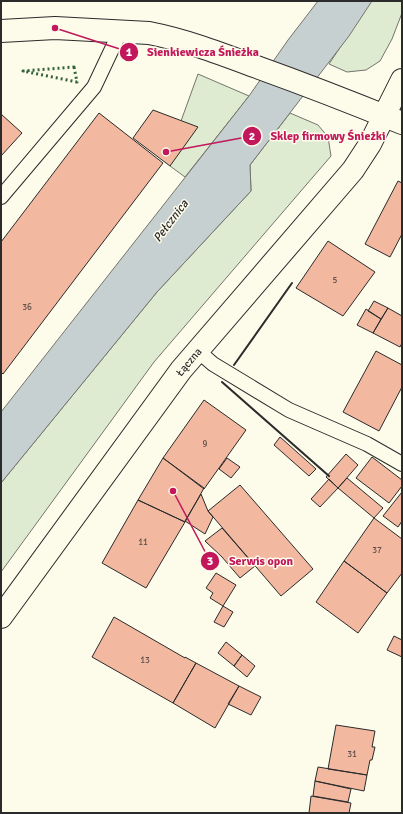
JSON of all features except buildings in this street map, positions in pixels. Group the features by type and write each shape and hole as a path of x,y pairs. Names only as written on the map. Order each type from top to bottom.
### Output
{"street":[{"path":"1,31 55,28 149,33 161,35 214,51 334,95 393,119"},
{"name":"Łączna","path":"1,617 181,370 353,170 370,144 393,119 402,80"}],"lane":[{"path":"1,197 94,87 120,32"},
{"path":"198,351 213,364 289,410 367,444 402,464"}],"green space":[{"path":"371,1 402,1 402,13 392,39 380,61 366,70 347,72 329,64"},
{"path":"198,74 249,96 185,177 170,166 181,121"},
{"path":"290,113 318,125 328,137 331,156 154,362 1,572 1,483 157,292 251,191 250,165"}],"water":[{"name":"Pełcznica","path":"318,1 372,1 349,36 250,165 251,191 157,292 1,483 1,412 249,96 288,40"}],"hedge":[{"path":"74,67 77,82 23,71 74,67"}],"wall":[{"path":"234,365 292,283"},
{"path":"222,382 329,476"}],"place":[{"name":"Sienkiewicza Śnieżka","path":"55,28"},
{"name":"Sklep firmowy Śnieżki","path":"166,152"},
{"name":"Serwis opon","path":"173,491"}]}
